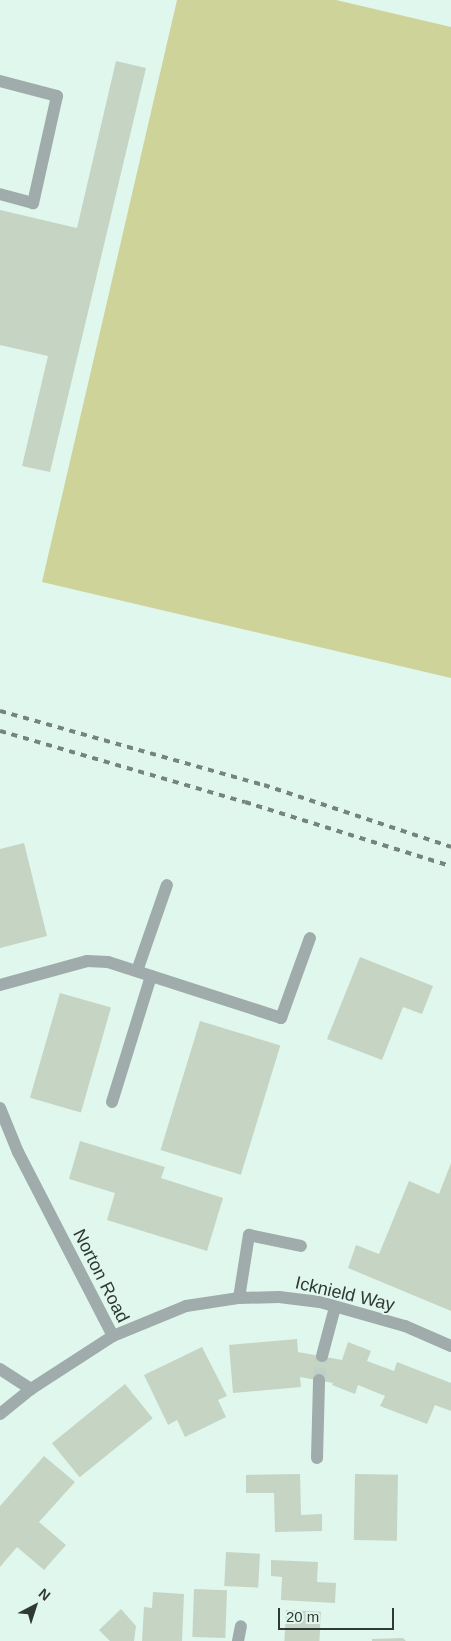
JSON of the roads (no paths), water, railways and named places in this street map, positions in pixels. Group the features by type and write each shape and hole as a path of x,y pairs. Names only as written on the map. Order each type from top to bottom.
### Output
{"street":[{"path":"0,81 57,96 33,203 0,194"},
{"path":"137,971 167,885"},
{"path":"0,985 87,962 108,962 281,1018 310,938"},
{"path":"112,1102 151,976"},
{"name":"Norton Road","path":"0,1108 18,1152 113,1336 31,1389 0,1414"},
{"path":"239,1298 249,1235 301,1246"},
{"name":"Icknield Way","path":"113,1336 186,1306 239,1298 279,1297 335,1307 405,1326 451,1346"},
{"path":"322,1356 335,1307"},
{"path":"0,1369 31,1389"},
{"path":"317,1458 318,1380"},
{"path":"238,1641 241,1626"}],"tunnel":[{"path":"319,1380 322,1356"}],"railway":[{"path":"0,711 264,785 451,847"},
{"path":"0,731 245,802 451,866"}]}
